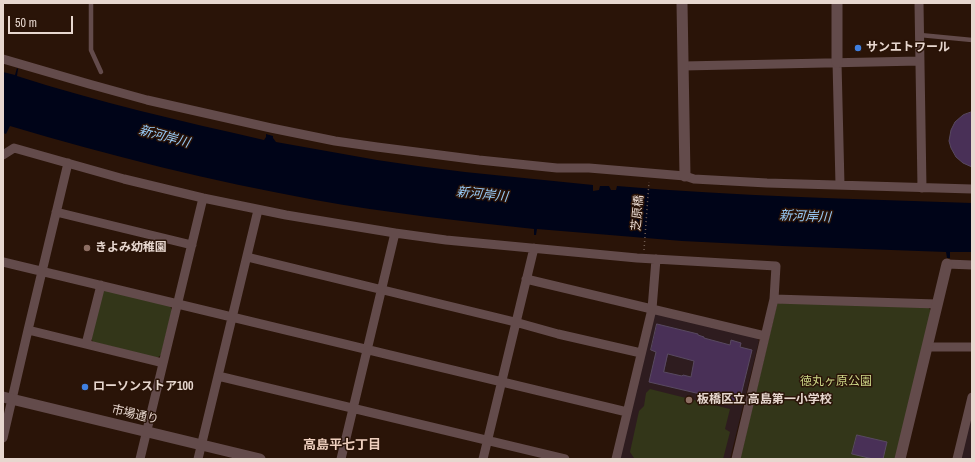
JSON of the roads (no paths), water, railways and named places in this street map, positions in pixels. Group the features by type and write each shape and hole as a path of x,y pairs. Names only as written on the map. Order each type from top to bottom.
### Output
{"street":[{"path":"682,3 685,176"},
{"path":"837,3 840,185"},
{"path":"919,3 922,188"},
{"path":"3,58 147,100 335,141 479,160 557,168 589,168 685,176 694,179 738,182 972,190"},
{"path":"683,66 920,61"},
{"path":"3,155 14,148 124,179 203,198 258,210 395,233 446,240 637,258 776,266 774,299 736,459"},
{"path":"3,438 7,398 28,330 68,163"},
{"path":"140,459 203,198"},
{"path":"198,459 258,210"},
{"path":"56,212 192,245"},
{"path":"341,459 395,233"},
{"path":"483,459 534,248"},
{"path":"247,257 516,322 558,334 642,353"},
{"path":"616,459 652,309 656,259"},
{"path":"3,262 627,412"},
{"path":"900,459 947,264 972,265"},
{"path":"526,278 765,336"},
{"path":"86,344 100,285"},
{"path":"774,299 937,304"},
{"path":"28,330 164,363"},
{"path":"927,347 972,347"},
{"path":"218,376 565,459"},
{"path":"957,459 972,397"},
{"name":"市場通り","path":"7,398 260,459"}],"lane":[{"path":"91,3 91,50 101,72"},
{"path":"920,35 972,40"}],"water":[{"name":"新河岸川","path":"17,68 17,76 47,85 140,111 264,140 266,134 273,136 276,142 377,160 465,172 593,185 593,191 599,190 600,186 609,186 611,190 616,190 617,186 750,195 972,203 972,252 950,252 950,258 947,258 946,252 682,241 537,229 536,235 534,235 534,229 397,213 276,193 85,148 10,126 6,134 3,133 3,72 15,75"}],"place":[{"name":"サンエトワール","path":"858,48"},
{"name":"きよみ幼稚園","path":"87,248"},
{"name":"ローソンストア100","path":"85,387"},
{"name":"板橋区立 高島第一小学校","path":"689,400"}],"district":[{"name":"高島平七丁目","path":"342,446"}],"park label":[{"name":"徳丸ヶ原公園","path":"836,382"}]}
